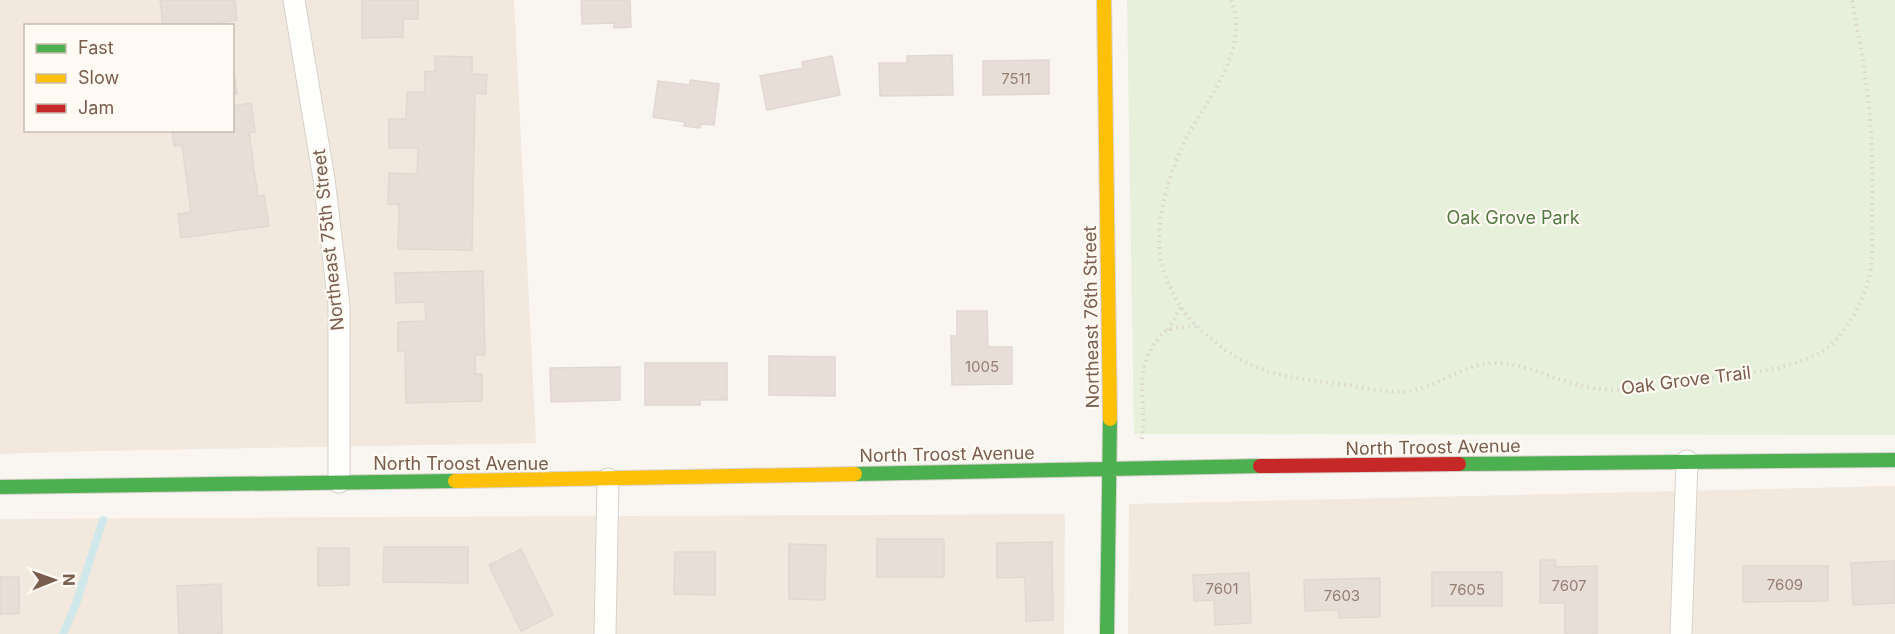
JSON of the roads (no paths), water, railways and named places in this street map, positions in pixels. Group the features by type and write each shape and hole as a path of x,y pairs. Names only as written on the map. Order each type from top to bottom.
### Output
{"street":[{"name":"Northeast 75th Street","path":"294,0 324,179 339,305 339,482"},
{"name":"Northeast 76th Street","path":"1104,0 1112,468 1107,634"},
{"name":"North Troost Avenue","path":"0,487 608,479 1112,468 1895,460"},
{"path":"1681,634 1687,461"},
{"path":"605,634 608,479"}],"waterway":[{"path":"63,634 76,604 103,520"}],"park label":[{"name":"Oak Grove Park","path":"1513,217"}]}
